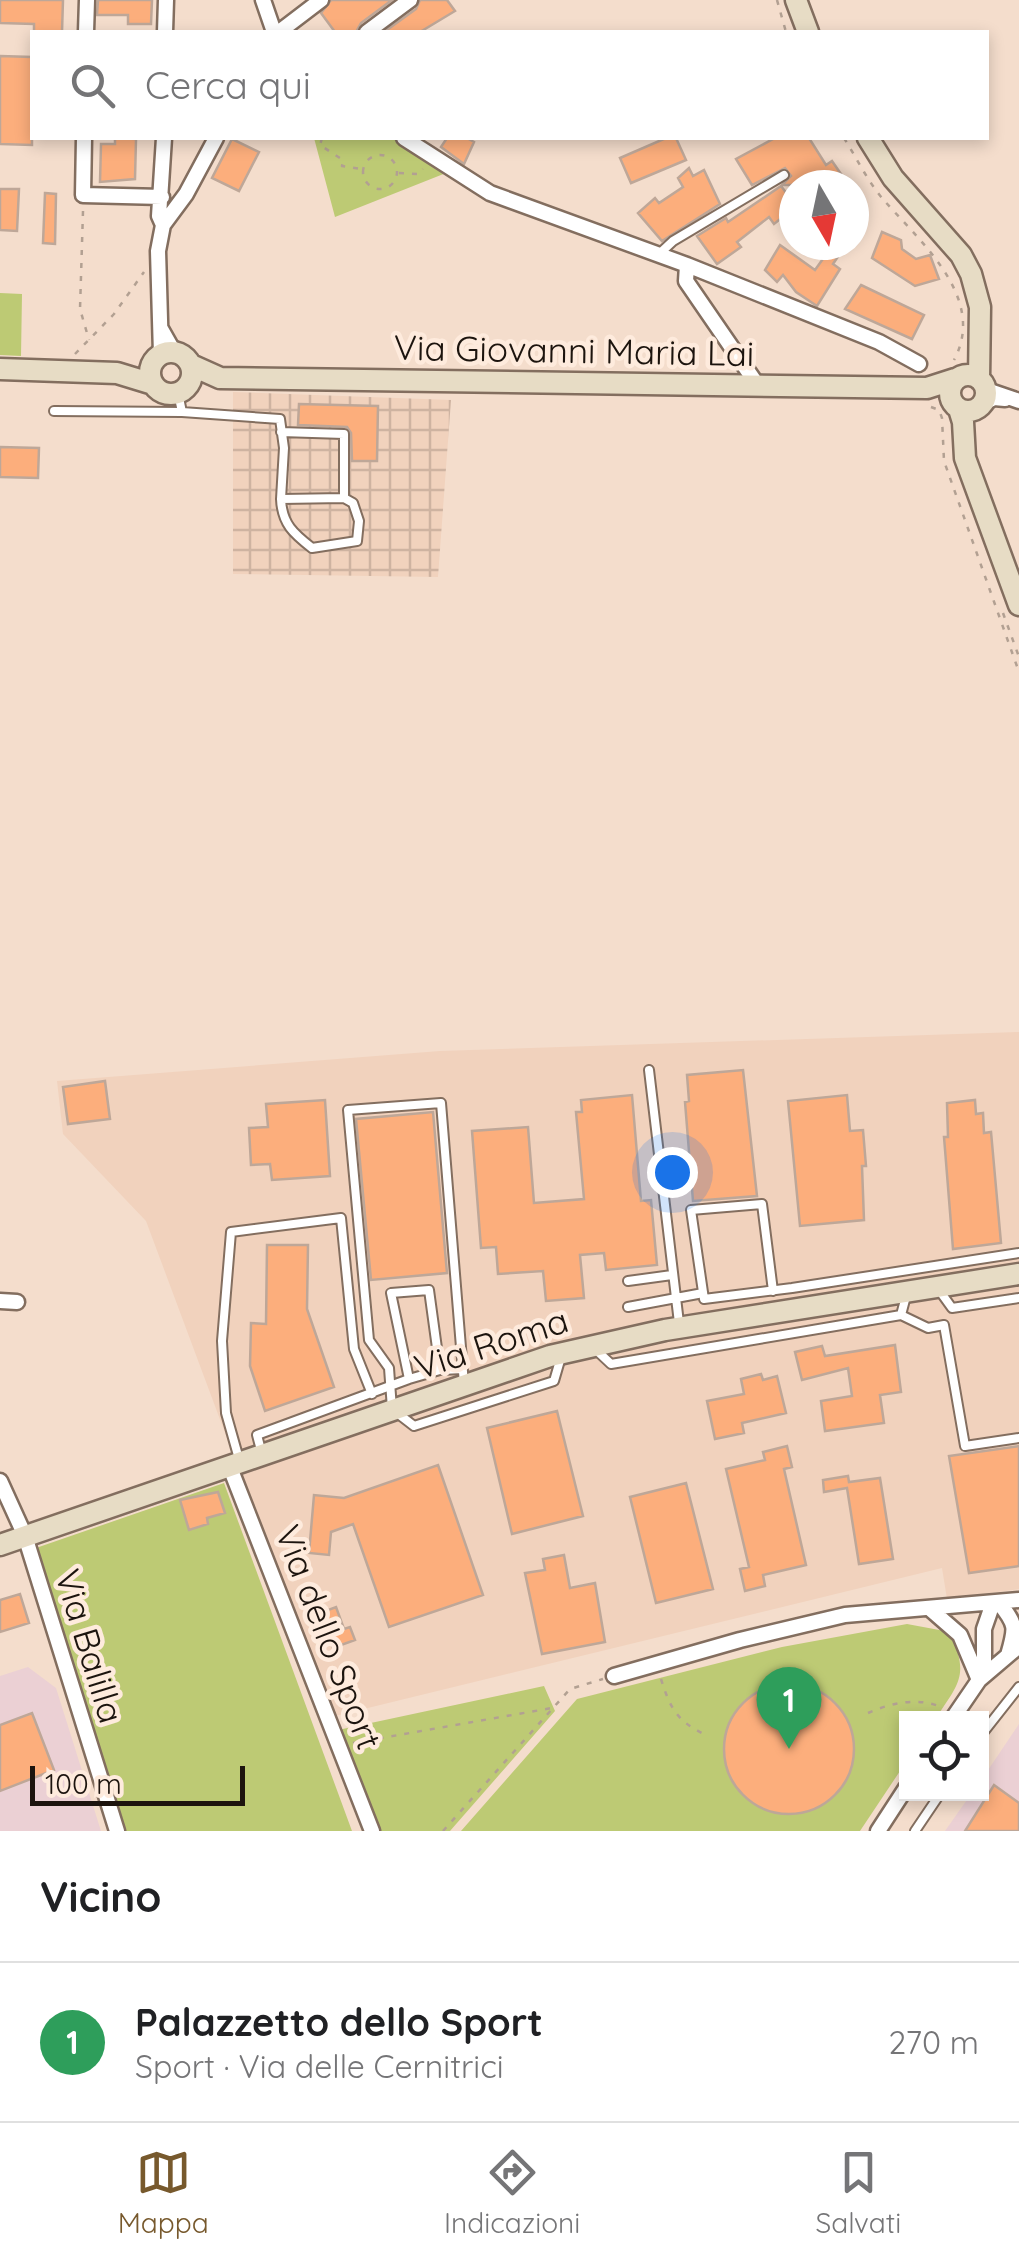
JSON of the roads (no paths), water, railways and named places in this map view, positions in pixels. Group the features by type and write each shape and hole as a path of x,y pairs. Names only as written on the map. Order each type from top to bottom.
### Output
{"main road":[{"path":"796,0 807,30"},
{"path":"869,140 894,178 966,264 980,307 958,394 965,458 1019,606"},
{"name":"Via Giovanni Maria Lai","path":"0,369 220,378 754,385 958,394"},
{"name":"Via Roma","path":"0,1545 262,1454 358,1410 463,1377 679,1328 795,1310 871,1287 908,1291 947,1278 1019,1274"}],"street":[{"path":"86,30 87,0"},
{"path":"165,30 166,0"},
{"path":"263,0 276,30"},
{"path":"280,30 321,0"},
{"path":"370,30 410,0"},
{"path":"84,140 83,195 186,194"},
{"path":"163,225 159,216 164,140"},
{"path":"172,376 160,328 158,251 163,225 186,194 215,140"},
{"path":"407,140 490,193 687,265 879,342 919,364"},
{"path":"687,265 686,281 754,385"},
{"path":"958,394 990,391 1015,400"},
{"path":"0,1301 18,1302"},
{"name":"Via dello Sport","path":"234,1463 372,1831"},
{"name":"Via Balilla","path":"0,1481 24,1536 117,1831"},
{"path":"614,1676 845,1615 1019,1600"},
{"path":"979,1680 1013,1651 1013,1620 996,1603"},
{"path":"958,1711 984,1668 984,1629 996,1603"},
{"path":"924,1608 960,1635 979,1680"},
{"path":"878,1831 899,1799"}],"lane":[{"path":"658,255 673,241 779,178"},
{"path":"54,412 172,376 280,420 284,448 281,499 288,529 312,548 357,541 359,521 353,503 344,498 281,499"},
{"path":"282,432 344,434 344,498"},
{"path":"649,1070 679,1328"},
{"path":"440,1103 463,1377 440,1370 409,1380 391,1399 390,1368 369,1340 348,1110 440,1103"},
{"path":"773,1290 762,1204 692,1210 704,1299 792,1288 871,1287 947,1278 1019,1253"},
{"path":"234,1463 226,1413 222,1341 231,1232 341,1218 354,1349 372,1394"},
{"path":"628,1282 672,1275"},
{"path":"947,1278 952,1308 1019,1298"},
{"path":"792,1288 795,1310"},
{"path":"409,1380 391,1294 429,1290 440,1370"},
{"path":"901,1314 908,1291"},
{"path":"628,1307 703,1293"},
{"path":"590,1346 611,1364 901,1314 928,1328 944,1325 965,1446 1019,1438"},
{"path":"372,1394 391,1399 414,1426 554,1381 562,1352"},
{"path":"358,1410 372,1394"},
{"path":"989,1725 1019,1688"},
{"path":"914,1831 935,1801"}],"place":[{"name":"Palazzetto dello Sport","path":"789,1749"}]}
